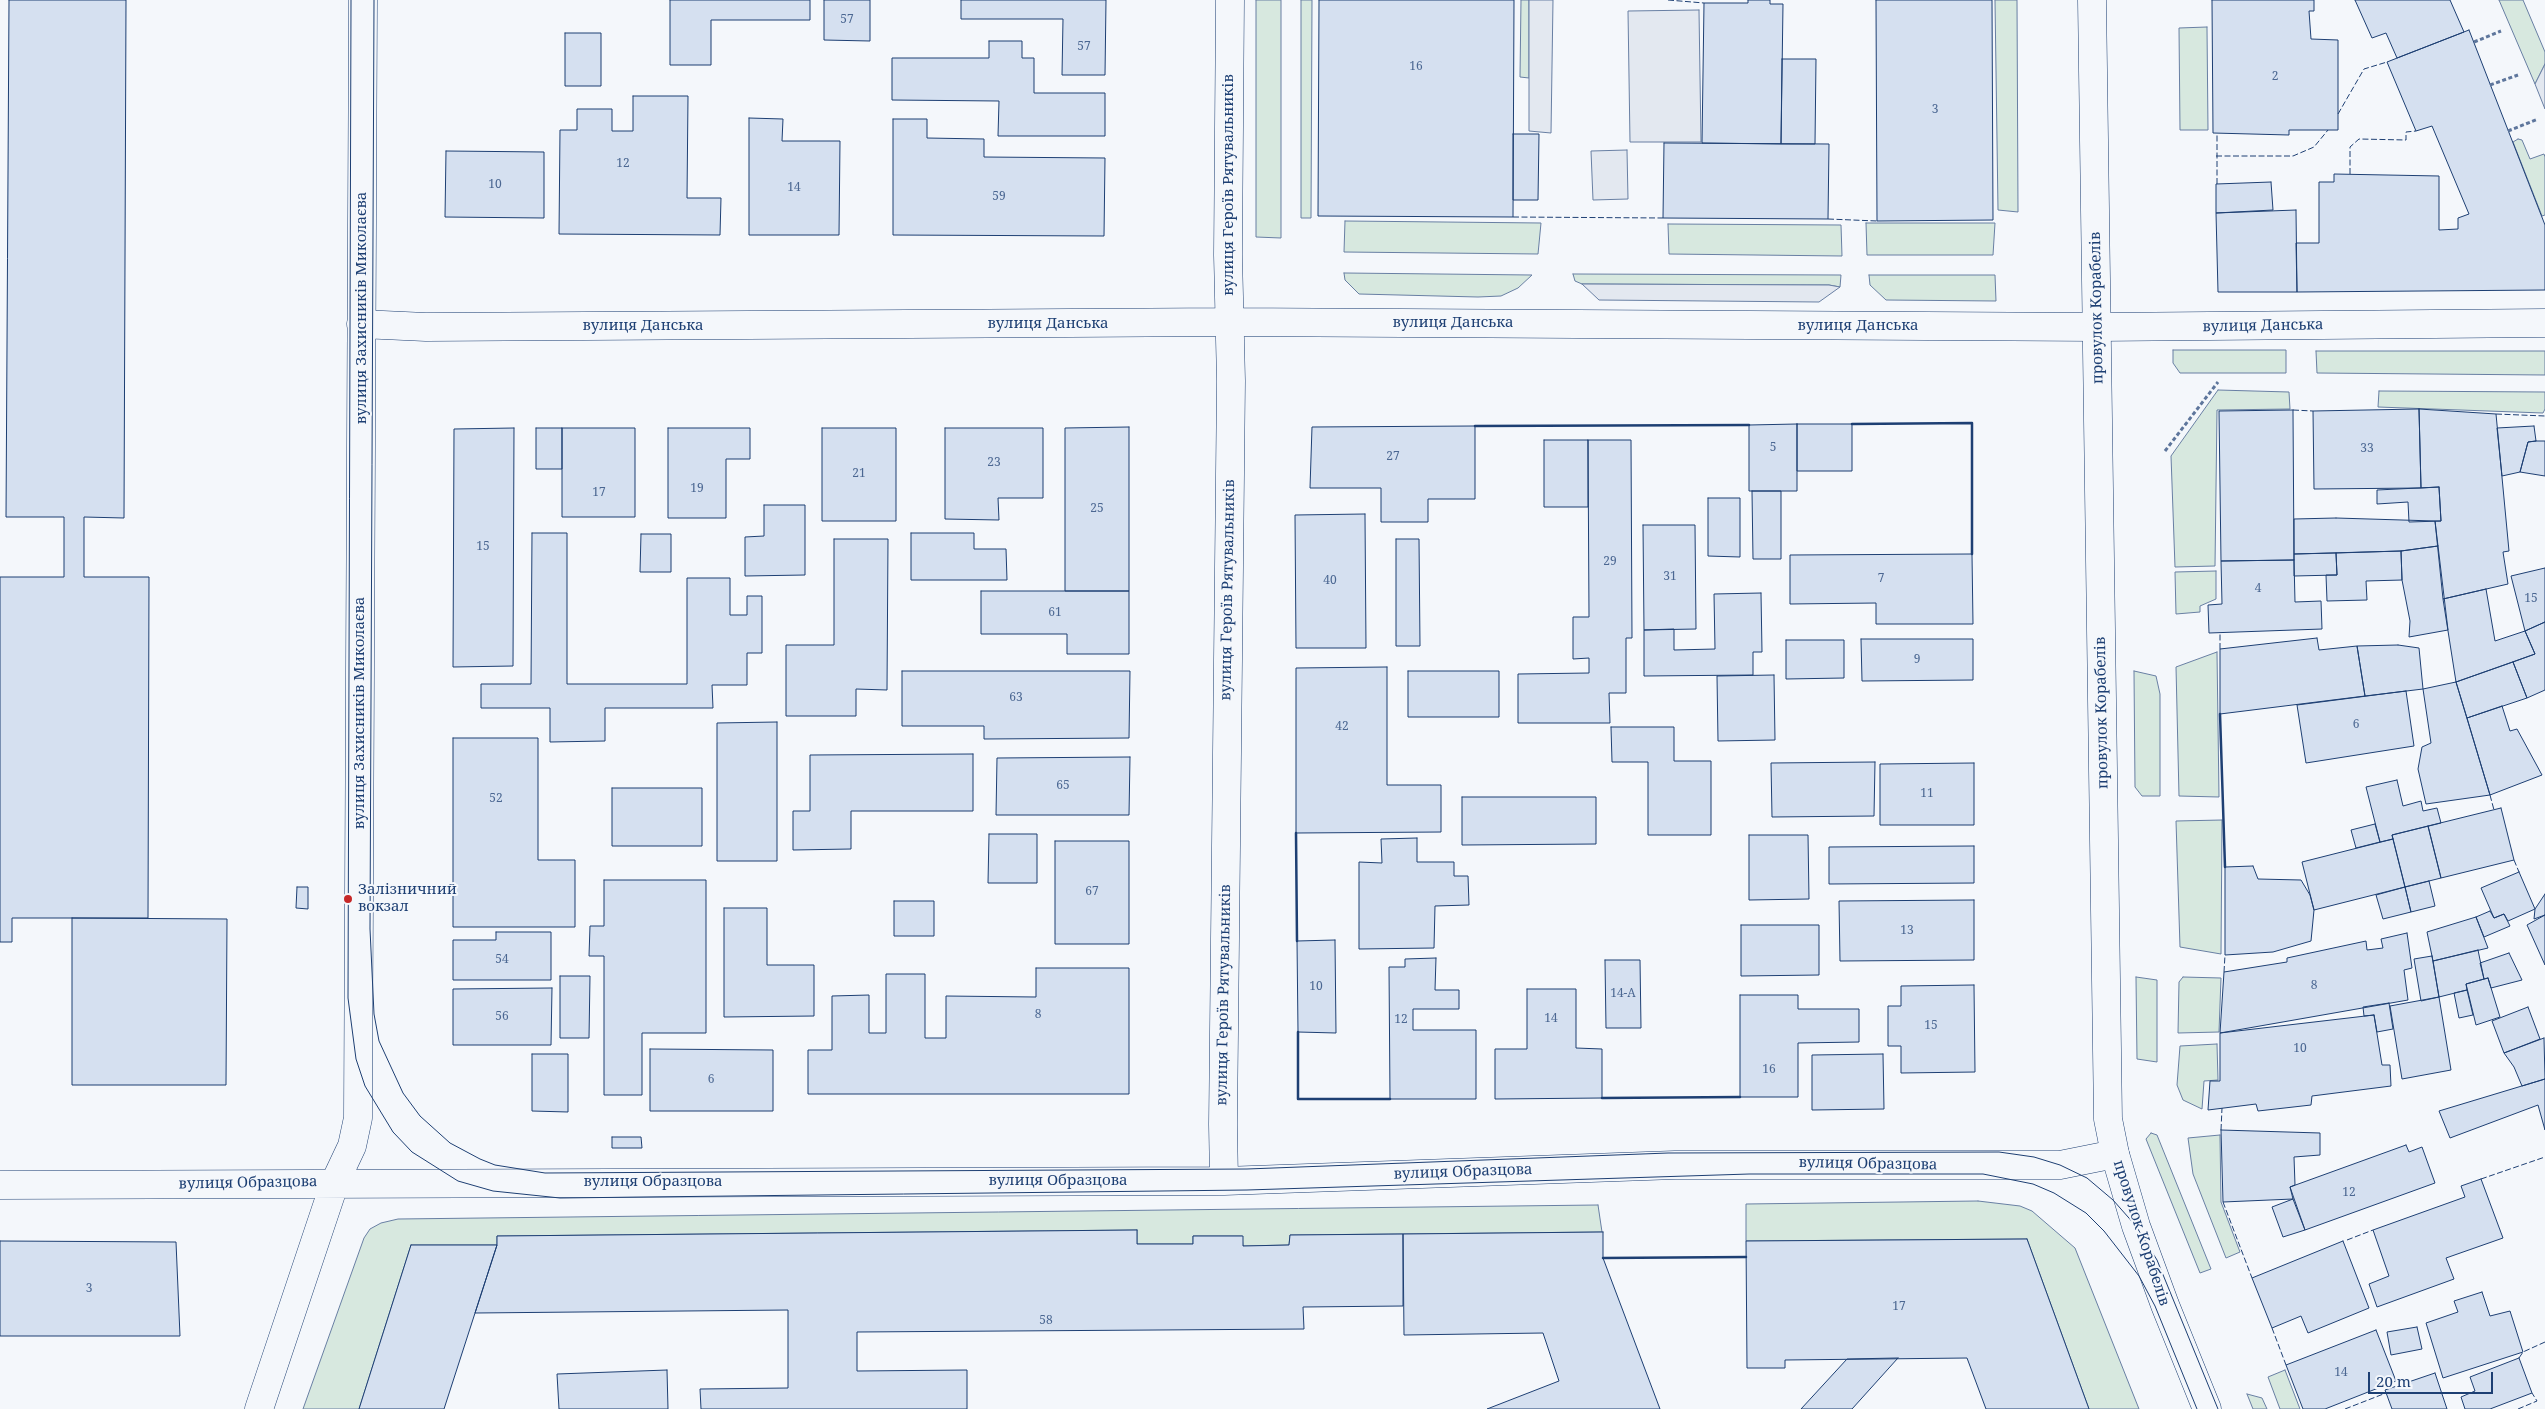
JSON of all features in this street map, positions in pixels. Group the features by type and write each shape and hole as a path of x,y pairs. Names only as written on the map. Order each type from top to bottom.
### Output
{"street":[{"name":"вулиця Захисників Миколаєва","path":"259,1409 335,1182 352,1146 358,1118 362,0"},
{"name":"вулиця Героїв Рятувальників","path":"1224,1181 1231,381 1229,322 1230,0"},
{"name":"провулок Корабелів","path":"2092,0 2108,1111 2115,1154 2139,1235 2207,1409"},
{"name":"вулиця Данська","path":"361,324 446,327 1229,322 2098,327 2545,323"},
{"name":"вулиця Образцова","path":"0,1185 335,1182 1224,1181 1675,1165 2060,1166 2115,1154"}],"path":[{"path":"2474,42 2501,31"},
{"path":"2490,85 2518,75"},
{"path":"2508,131 2538,119"},
{"path":"2165,451 2218,382"}],"shaded area":[{"path":"1256,0 1281,0 1281,238 1256,237"},
{"path":"1301,0 1312,0 1311,218 1301,218"},
{"path":"1521,0 1529,0 1529,78 1520,77"},
{"path":"1529,0 1553,0 1551,133 1529,131"},
{"path":"1995,0 2017,0 2018,212 1998,210"},
{"path":"2499,0 2523,0 2545,52 2545,64 2535,84"},
{"path":"1699,10 1701,142 1630,142 1628,11"},
{"path":"2207,27 2208,130 2180,130 2179,28"},
{"path":"2545,64 2545,109 2535,84"},
{"path":"2518,139 2522,140 2530,159 2544,154 2545,157 2545,215 2542,216 2513,142"},
{"path":"1627,150 1628,199 1593,200 1591,151"},
{"path":"1345,221 1541,223 1538,254 1344,252"},
{"path":"1866,223 1995,223 1993,255 1867,255"},
{"path":"1668,224 1841,225 1842,256 1669,254"},
{"path":"1344,273 1532,275 1518,288 1501,296 1478,297 1359,294 1345,280"},
{"path":"1573,274 1841,275 1840,287 1829,285 1582,284 1575,281"},
{"path":"1869,275 1995,275 1996,301 1886,300 1870,285"},
{"path":"1582,284 1829,285 1840,287 1819,302 1599,300"},
{"path":"2173,350 2286,350 2286,373 2180,373 2173,363"},
{"path":"2316,351 2545,351 2545,375 2317,373"},
{"path":"2218,390 2289,392 2290,409 2217,410 2215,566 2175,567 2171,456"},
{"path":"2379,391 2545,392 2545,409 2543,413 2378,407"},
{"path":"2216,571 2216,599 2200,606 2200,612 2176,614 2175,572"},
{"path":"2217,652 2219,797 2179,796 2176,667"},
{"path":"2134,671 2156,676 2160,694 2160,796 2142,796 2135,787"},
{"path":"2222,820 2221,954 2180,947 2176,821"},
{"path":"2136,977 2157,980 2157,1062 2137,1059"},
{"path":"2183,977 2221,978 2219,1032 2178,1033 2179,982"},
{"path":"2217,1044 2218,1080 2204,1081 2202,1109 2183,1100 2177,1085 2180,1046"},
{"path":"2151,1133 2157,1135 2211,1269 2200,1273 2146,1139"},
{"path":"2220,1135 2221,1202 2240,1252 2226,1258 2193,1174 2188,1138"},
{"path":"1978,1201 2020,1206 2032,1211 2075,1248 2139,1409 2089,1409 2027,1239 1746,1241 1746,1204"},
{"path":"1598,1205 1602,1232 1290,1235 1289,1245 1243,1246 1242,1236 1193,1236 1193,1244 1137,1244 1137,1230 497,1236 497,1245 411,1245 359,1409 303,1409 364,1238 370,1229 381,1223 398,1219"},
{"path":"2285,1370 2300,1409 2280,1409 2268,1377"},
{"path":"2247,1394 2262,1398 2267,1409 2253,1409"}],"building":[{"path":"9,0 126,0 124,518 84,517 84,577 149,577 148,918 12,918 12,942 0,942 0,577 64,577 64,517 6,517"},
{"path":"670,0 810,0 810,20 711,20 711,65 670,65"},
{"path":"824,0 870,0 870,41 824,40"},
{"path":"961,0 1106,0 1105,75 1062,75 1063,19 961,19"},
{"path":"1319,0 1514,0 1513,217 1318,216"},
{"path":"1748,0 1770,0 1770,4 1783,4 1781,144 1702,143 1704,3 1748,3"},
{"path":"1876,0 1992,0 1993,220 1877,221"},
{"path":"2212,0 2314,0 2314,11 2309,11 2311,39 2338,40 2338,130 2289,130 2289,135 2213,133"},
{"path":"2355,0 2450,0 2464,32 2397,58 2386,33 2372,38"},
{"path":"2469,30 2545,225 2545,290 2297,292 2296,243 2319,243 2319,182 2334,182 2334,174 2439,176 2439,230 2458,229 2458,218 2469,214 2432,126 2416,131 2387,62"},
{"path":"565,33 601,33 601,86 565,86"},
{"path":"989,41 1022,41 1022,58 1034,58 1034,93 1105,93 1105,136 998,136 999,101 892,100 892,58 989,58"},
{"path":"1782,59 1816,59 1815,144 1781,144"},
{"path":"633,96 688,96 687,198 721,198 720,235 559,234 560,130 577,130 577,109 612,109 612,131 633,131"},
{"path":"749,118 783,119 782,141 840,141 839,235 749,235"},
{"path":"893,119 927,119 927,138 984,139 984,157 1105,158 1104,236 893,235"},
{"path":"1513,134 1539,134 1538,200 1513,200"},
{"path":"1664,143 1829,144 1828,219 1663,218"},
{"path":"446,151 544,152 544,218 445,217"},
{"path":"2271,182 2273,210 2216,213 2216,184"},
{"path":"2296,210 2297,292 2218,292 2216,213"},
{"path":"2419,409 2496,414 2509,551 2503,552 2508,584 2443,599 2435,521 2441,521 2439,487 2421,488"},
{"path":"2419,409 2421,488 2314,489 2313,411"},
{"path":"2293,410 2294,560 2221,561 2219,411"},
{"path":"1797,424 1852,424 1852,471 1797,471"},
{"path":"1797,424 1797,491 1749,491 1749,425"},
{"path":"1475,426 1475,499 1428,499 1428,522 1381,522 1381,488 1310,488 1312,427"},
{"path":"2534,426 2536,441 2528,442 2520,472 2502,476 2497,428"},
{"path":"1129,427 1129,591 1065,591 1065,428"},
{"path":"514,428 513,666 453,667 454,429"},
{"path":"536,428 562,428 562,469 536,469"},
{"path":"562,428 635,428 635,517 562,517"},
{"path":"668,428 750,428 750,459 726,459 726,518 668,518"},
{"path":"822,428 896,428 896,521 822,521"},
{"path":"945,428 1043,428 1043,498 998,498 999,520 945,519"},
{"path":"1544,440 1588,440 1588,507 1544,507"},
{"path":"1588,440 1631,440 1632,638 1626,638 1626,693 1609,693 1610,723 1518,723 1518,674 1589,673 1589,658 1573,659 1573,617 1589,617"},
{"path":"2545,441 2545,476 2520,472 2528,442"},
{"path":"2439,487 2441,521 2409,522 2408,502 2377,504 2377,490"},
{"path":"1752,491 1781,491 1781,559 1753,559"},
{"path":"1708,498 1740,498 1740,557 1708,556"},
{"path":"764,505 805,505 805,575 745,576 745,537 764,536"},
{"path":"1365,514 1366,648 1296,648 1295,515"},
{"path":"2336,518 2435,521 2438,546 2401,551 2294,554 2294,519"},
{"path":"1643,525 1695,525 1696,629 1644,630"},
{"path":"532,533 567,533 567,684 687,684 687,578 730,578 730,615 747,615 747,596 762,596 762,653 747,653 747,685 712,685 713,708 605,708 605,741 550,742 550,708 481,708 481,684 531,684"},
{"path":"911,533 974,533 974,549 1006,549 1007,580 911,580"},
{"path":"641,534 671,534 671,572 640,572"},
{"path":"834,539 888,539 887,690 856,689 856,716 786,716 786,645 834,645"},
{"path":"1396,539 1419,539 1420,646 1396,646"},
{"path":"2438,546 2448,630 2409,637 2410,621 2402,580 2401,551"},
{"path":"2401,551 2402,580 2366,581 2367,600 2327,601 2326,575 2337,575 2336,553"},
{"path":"2336,553 2337,575 2294,576 2294,554"},
{"path":"1972,554 1973,624 1876,624 1876,603 1790,604 1790,555"},
{"path":"2294,560 2295,602 2321,601 2322,629 2209,633 2208,605 2222,604 2221,561"},
{"path":"2545,568 2545,622 2525,631 2511,576"},
{"path":"2486,589 2495,641 2525,631 2535,654 2456,682 2443,599"},
{"path":"981,591 1129,591 1129,654 1067,654 1067,634 981,634"},
{"path":"1761,593 1762,652 1753,652 1753,675 1644,676 1644,630 1674,629 1674,650 1715,649 1714,594"},
{"path":"2545,622 2545,690 2527,698 2513,662 2535,654 2525,631"},
{"path":"2317,638 2319,650 2357,646 2365,696 2220,714 2220,649"},
{"path":"1861,639 1973,639 1973,680 1862,681"},
{"path":"1786,640 1844,640 1844,678 1786,679"},
{"path":"2398,645 2419,648 2423,689 2365,696 2357,646"},
{"path":"2513,662 2527,698 2467,718 2456,682"},
{"path":"1387,667 1387,785 1441,785 1441,832 1296,833 1296,668"},
{"path":"902,671 1130,671 1129,738 984,739 984,726 902,726"},
{"path":"1408,671 1499,671 1499,717 1408,717"},
{"path":"1774,675 1775,740 1718,741 1717,676"},
{"path":"2456,682 2490,795 2426,804 2418,769 2422,747 2431,743 2423,689"},
{"path":"2406,691 2414,746 2306,763 2297,705"},
{"path":"2502,706 2510,731 2517,729 2542,775 2490,795 2467,718"},
{"path":"777,722 777,861 717,861 717,723"},
{"path":"1611,727 1674,727 1674,761 1711,761 1711,835 1648,835 1648,762 1612,762"},
{"path":"453,738 538,738 538,860 575,860 575,927 453,927"},
{"path":"973,754 973,811 851,811 851,849 793,850 793,811 810,811 810,755"},
{"path":"1130,757 1129,815 996,815 997,758"},
{"path":"1875,762 1874,816 1772,817 1771,763"},
{"path":"1974,763 1974,825 1880,825 1880,764"},
{"path":"2397,780 2403,806 2421,801 2423,811 2437,808 2441,823 2392,835 2393,839 2380,842 2366,787"},
{"path":"612,788 702,788 702,846 612,846"},
{"path":"1462,797 1596,797 1596,844 1462,845"},
{"path":"2501,808 2514,860 2441,878 2428,826"},
{"path":"2375,824 2380,842 2356,848 2351,830"},
{"path":"2428,826 2441,878 2405,887 2392,835"},
{"path":"989,834 1037,834 1037,883 988,883"},
{"path":"1749,835 1808,835 1809,899 1749,900"},
{"path":"1417,838 1417,862 1454,862 1454,876 1468,876 1469,905 1435,906 1434,948 1359,949 1359,862 1382,863 1381,839"},
{"path":"2393,839 2405,887 2314,910 2302,862"},
{"path":"1055,841 1129,841 1129,944 1055,944"},
{"path":"1974,846 1974,883 1829,884 1829,847"},
{"path":"2253,866 2258,879 2301,880 2310,895 2314,910 2311,941 2273,952 2225,955 2225,867"},
{"path":"2519,872 2535,909 2508,921 2504,914 2494,918 2481,888"},
{"path":"604,880 706,880 706,1033 642,1033 642,1095 604,1095 604,956 589,956 590,926 604,926"},
{"path":"2429,881 2435,906 2411,912 2405,887"},
{"path":"297,887 308,887 308,909 296,908"},
{"path":"2405,887 2411,912 2383,919 2376,895"},
{"path":"2545,894 2545,915 2534,919 2535,909"},
{"path":"1974,900 1974,960 1840,961 1839,901"},
{"path":"894,901 934,901 934,936 894,936"},
{"path":"724,908 767,908 767,965 814,965 814,1016 724,1017"},
{"path":"2490,911 2494,918 2504,914 2510,926 2484,937 2476,917"},
{"path":"2545,915 2545,965 2527,925"},
{"path":"2476,917 2488,948 2433,961 2427,932"},
{"path":"72,918 227,919 226,1085 72,1085"},
{"path":"1741,925 1819,925 1819,975 1741,976"},
{"path":"496,932 551,932 551,980 453,980 453,940 496,940"},
{"path":"2407,933 2412,968 2404,970 2408,1000 2220,1033 2224,972 2287,962 2287,958 2366,941 2367,950 2383,948 2381,939"},
{"path":"1335,940 1336,1033 1298,1032 1297,941"},
{"path":"2478,950 2484,979 2466,984 2467,990 2439,997 2433,961"},
{"path":"2509,953 2522,980 2491,988 2488,978 2484,979 2480,963"},
{"path":"2432,956 2439,997 2421,1001 2414,959"},
{"path":"1436,958 1435,990 1459,990 1459,1009 1413,1009 1413,1030 1476,1030 1476,1099 1390,1099 1389,967 1405,967 1405,959"},
{"path":"1605,960 1640,960 1641,1028 1606,1028"},
{"path":"1036,968 1129,968 1129,1094 808,1094 808,1050 832,1050 832,996 869,995 869,1033 886,1033 886,974 925,974 925,1038 946,1038 946,996 1036,997"},
{"path":"560,976 590,976 589,1038 560,1038"},
{"path":"2488,978 2500,1017 2476,1025 2466,984"},
{"path":"1974,985 1975,1072 1901,1073 1901,1046 1888,1046 1888,1006 1901,1006 1901,986"},
{"path":"552,988 551,1045 453,1045 453,989"},
{"path":"1527,989 1576,989 1576,1048 1602,1049 1602,1098 1495,1099 1495,1049 1527,1049"},
{"path":"2467,990 2473,1015 2459,1018 2454,993"},
{"path":"1740,995 1798,995 1798,1009 1859,1009 1859,1042 1798,1043 1798,1097 1740,1097"},
{"path":"2439,997 2451,1070 2402,1079 2390,1006"},
{"path":"2389,1003 2393,1029 2377,1032 2374,1015 2364,1016 2363,1007"},
{"path":"2528,1007 2540,1039 2504,1053 2492,1021"},
{"path":"2374,1015 2382,1065 2390,1065 2391,1086 2312,1096 2311,1105 2258,1111 2256,1104 2208,1110 2210,1081 2220,1081 2220,1033"},
{"path":"2544,1038 2545,1079 2522,1086 2514,1067 2504,1053"},
{"path":"650,1049 773,1050 773,1111 650,1111"},
{"path":"532,1054 568,1054 568,1112 532,1111"},
{"path":"1883,1054 1884,1109 1812,1110 1812,1055"},
{"path":"2545,1079 2545,1130 2538,1105 2450,1138 2439,1111"},
{"path":"2221,1130 2320,1133 2320,1155 2294,1157 2295,1185 2290,1187 2293,1199 2223,1202"},
{"path":"612,1137 641,1137 642,1148 612,1148"},
{"path":"2406,1145 2409,1152 2422,1147 2435,1183 2305,1230 2290,1187"},
{"path":"2481,1179 2503,1238 2446,1258 2454,1279 2377,1307 2369,1284 2389,1276 2373,1230 2465,1197 2461,1186"},
{"path":"2293,1199 2305,1230 2283,1237 2272,1207"},
{"path":"1137,1230 1137,1244 1193,1244 1193,1236 1243,1236 1243,1246 1289,1245 1290,1235 1403,1234 1403,1306 1303,1307 1304,1329 857,1332 857,1371 967,1370 967,1409 701,1409 700,1389 788,1388 788,1310 475,1313 497,1245 497,1236"},
{"path":"1603,1232 1603,1258 1660,1409 1487,1409 1559,1381 1543,1333 1404,1335 1403,1234"},
{"path":"2027,1239 2089,1409 1986,1409 1967,1358 1785,1360 1785,1368 1747,1368 1746,1241"},
{"path":"0,1241 176,1242 180,1336 0,1336"},
{"path":"2343,1241 2369,1308 2308,1333 2301,1316 2272,1328 2252,1278"},
{"path":"411,1245 497,1245 444,1409 359,1409"},
{"path":"2482,1292 2490,1316 2510,1311 2523,1352 2443,1378 2426,1323 2458,1312 2454,1301"},
{"path":"2417,1327 2422,1349 2391,1355 2387,1332"},
{"path":"2376,1330 2396,1381 2325,1409 2303,1409 2286,1365"},
{"path":"1898,1358 1852,1409 1801,1409 1847,1359"},
{"path":"2519,1358 2532,1393 2490,1409 2465,1409 2461,1397 2475,1391 2470,1377"},
{"path":"667,1370 668,1409 559,1409 557,1374"},
{"path":"2435,1373 2447,1409 2392,1409 2385,1390"}],"tram line":[{"path":"351,0 348,998 356,1059 365,1086 393,1132 412,1152 458,1181 493,1191 560,1198 1247,1190 1749,1174 1983,1174 2033,1184 2054,1193 2086,1213 2104,1231 2139,1276 2155,1306 2197,1409"},
{"path":"374,0 370,929 374,1014 379,1041 403,1093 420,1116 450,1143 495,1165 545,1173 1247,1169 1668,1153 1999,1152 2034,1157 2060,1165 2087,1178 2113,1200 2136,1226 2157,1260 2218,1409"}],"fence":[{"path":"1668,0 1704,3"},
{"path":"2338,114 2364,69 2387,62"},
{"path":"2216,156 2293,156 2314,147 2328,130"},
{"path":"2350,174 2350,147 2359,139 2406,140 2406,132 2416,131"},
{"path":"2217,133 2217,184"},
{"path":"1513,217 1663,218"},
{"path":"1828,219 1877,221"},
{"path":"2293,410 2313,411"},
{"path":"2496,414 2545,416"},
{"path":"2220,633 2220,649"},
{"path":"2490,795 2494,810"},
{"path":"2514,860 2519,872"},
{"path":"2224,972 2225,955"},
{"path":"2221,1130 2222,1108"},
{"path":"2481,1179 2545,1157"},
{"path":"2223,1202 2252,1278"},
{"path":"2347,1240 2373,1230"},
{"path":"2272,1328 2286,1365"},
{"path":"2519,1358 2523,1352 2545,1342"},
{"path":"2345,1409 2386,1393"},
{"path":"2518,1409 2537,1401 2532,1393"}],"wall":[{"path":"1852,424 1972,423 1972,554"},
{"path":"1475,426 1749,425"},
{"path":"2220,714 2225,867"},
{"path":"1296,833 1297,941"},
{"path":"1298,1032 1298,1099 1390,1099"},
{"path":"1602,1098 1740,1097"},
{"path":"1603,1258 1746,1257"}],"place":[{"name":"Залізничний вокзал","path":"348,899"}]}
